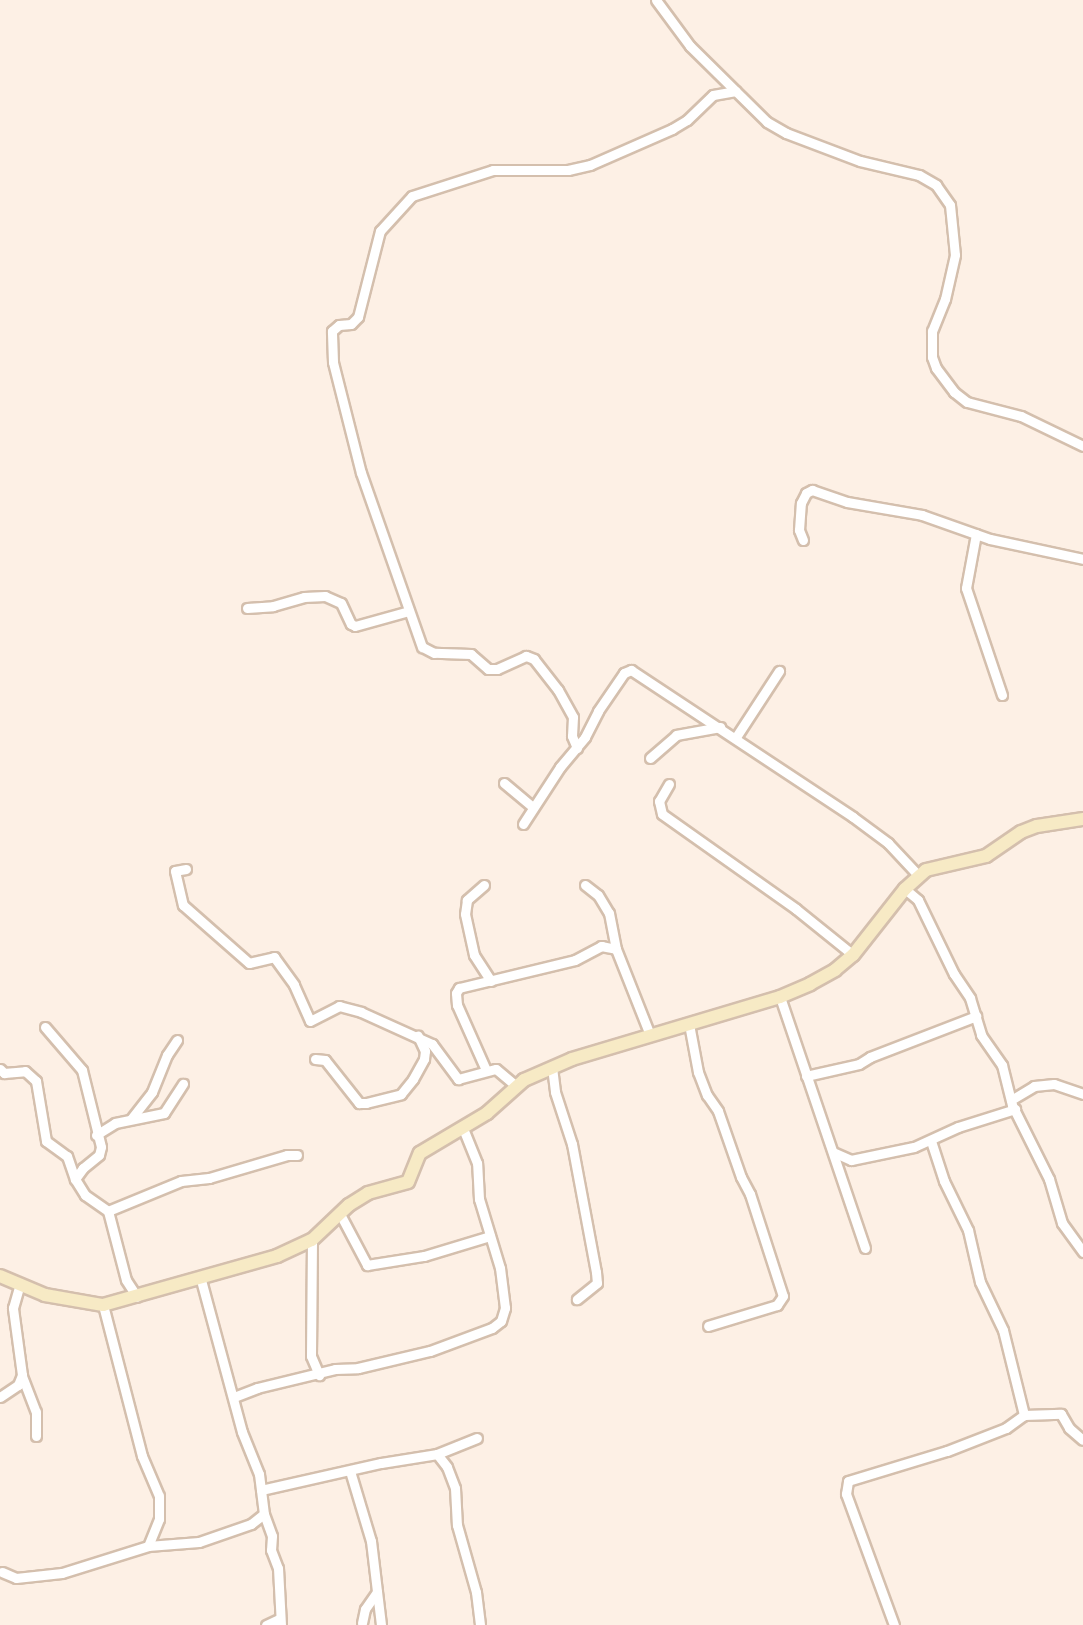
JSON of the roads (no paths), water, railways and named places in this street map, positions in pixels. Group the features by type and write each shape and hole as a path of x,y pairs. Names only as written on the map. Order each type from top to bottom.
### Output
{"street":[{"path":"656,0 690,46 767,122 786,133 860,162 919,175 936,185 950,205 955,255 945,299 932,331 932,357 936,368 954,393 967,402 1021,416 1083,446"},
{"path":"577,748 572,736 573,717 558,690 534,659 526,656 492,669 484,667 471,654 430,652 419,641 361,473 332,353 333,328 351,324 358,317 380,231 412,196 494,170 568,170 590,164 672,129 687,120 713,95 736,91"},
{"path":"803,540 799,530 801,503 806,493 812,490 847,502 922,515 976,534 1083,559"},
{"path":"976,534 965,587 1002,695"},
{"path":"247,608 273,606 304,597 325,596 341,603 352,625 409,611"},
{"path":"523,824 560,767 577,748 624,673 631,670 736,737 888,843 918,876"},
{"path":"736,737 779,671"},
{"path":"650,758 677,735 720,727"},
{"path":"504,783 533,807"},
{"path":"669,784 659,801 662,814 796,909 853,955"},
{"path":"0,1276 45,1295 103,1305 266,1260 312,1240 368,1193 408,1182 420,1153 498,1104 516,1086 552,1067 780,997 835,970 853,955 905,889 918,876 933,867 986,856 1021,832 1037,826 1083,820"},
{"path":"186,869 174,871 183,905 249,962 274,957 293,985 310,1021 339,1006 417,1035 438,1050 458,1079 472,1077 486,1070 500,1070 516,1086"},
{"path":"484,885 467,900 465,914 474,955 491,981"},
{"path":"585,885 598,895 610,913 616,948 650,1035"},
{"path":"905,889 918,900 976,1016 981,1035 1002,1065 1013,1105 1049,1179 1062,1223 1083,1252"},
{"path":"486,1070 455,999 459,988 575,960 601,946 616,948"},
{"path":"780,997 865,1248"},
{"path":"806,1076 859,1064 870,1057 938,1033 976,1016"},
{"path":"690,1024 698,1072 707,1096 718,1111 741,1177 750,1194 783,1296 777,1304 708,1326"},
{"path":"45,1027 82,1070 101,1152 75,1179"},
{"path":"315,1059 325,1060 362,1104 401,1094 414,1079 425,1051 417,1035"},
{"path":"130,1120 152,1092 167,1055 177,1040"},
{"path":"552,1067 555,1092 572,1143 596,1272 597,1283 577,1299"},
{"path":"0,1069 4,1073 25,1071 36,1081 43,1135 50,1146 67,1156 75,1179 92,1202 108,1210 181,1181 200,1180 287,1155 297,1155"},
{"path":"96,1135 115,1123 164,1113 183,1084"},
{"path":"834,1152 856,1159 931,1141 1013,1105 1034,1086 1054,1084 1083,1094"},
{"path":"234,1397 257,1388 430,1351 498,1325 505,1308 500,1268 480,1199 477,1163 463,1128"},
{"path":"931,1141 944,1181 968,1230 981,1282 1003,1330 1024,1415"},
{"path":"108,1210 126,1280 137,1297"},
{"path":"340,1214 367,1265 424,1256 490,1236"},
{"path":"312,1240 311,1356 319,1375"},
{"path":"201,1279 242,1432 259,1474 264,1514 272,1536 272,1555 278,1568 280,1622 266,1625"},
{"path":"20,1283 13,1308 22,1375 36,1412 36,1436"},
{"path":"103,1305 142,1456 159,1496 159,1520 148,1546"},
{"path":"0,1397 18,1385 22,1375"},
{"path":"894,1625 846,1494 846,1484 852,1478 920,1460 1006,1428 1024,1415 1061,1414 1069,1428 1083,1440"},
{"path":"261,1490 437,1454 477,1438"},
{"path":"437,1454 447,1467 455,1488 457,1525 476,1592 480,1625"},
{"path":"350,1471 371,1541 382,1625"},
{"path":"2,1572 16,1578 62,1573 148,1546 199,1542 251,1524 264,1514"},
{"path":"362,1623 377,1592"}]}
